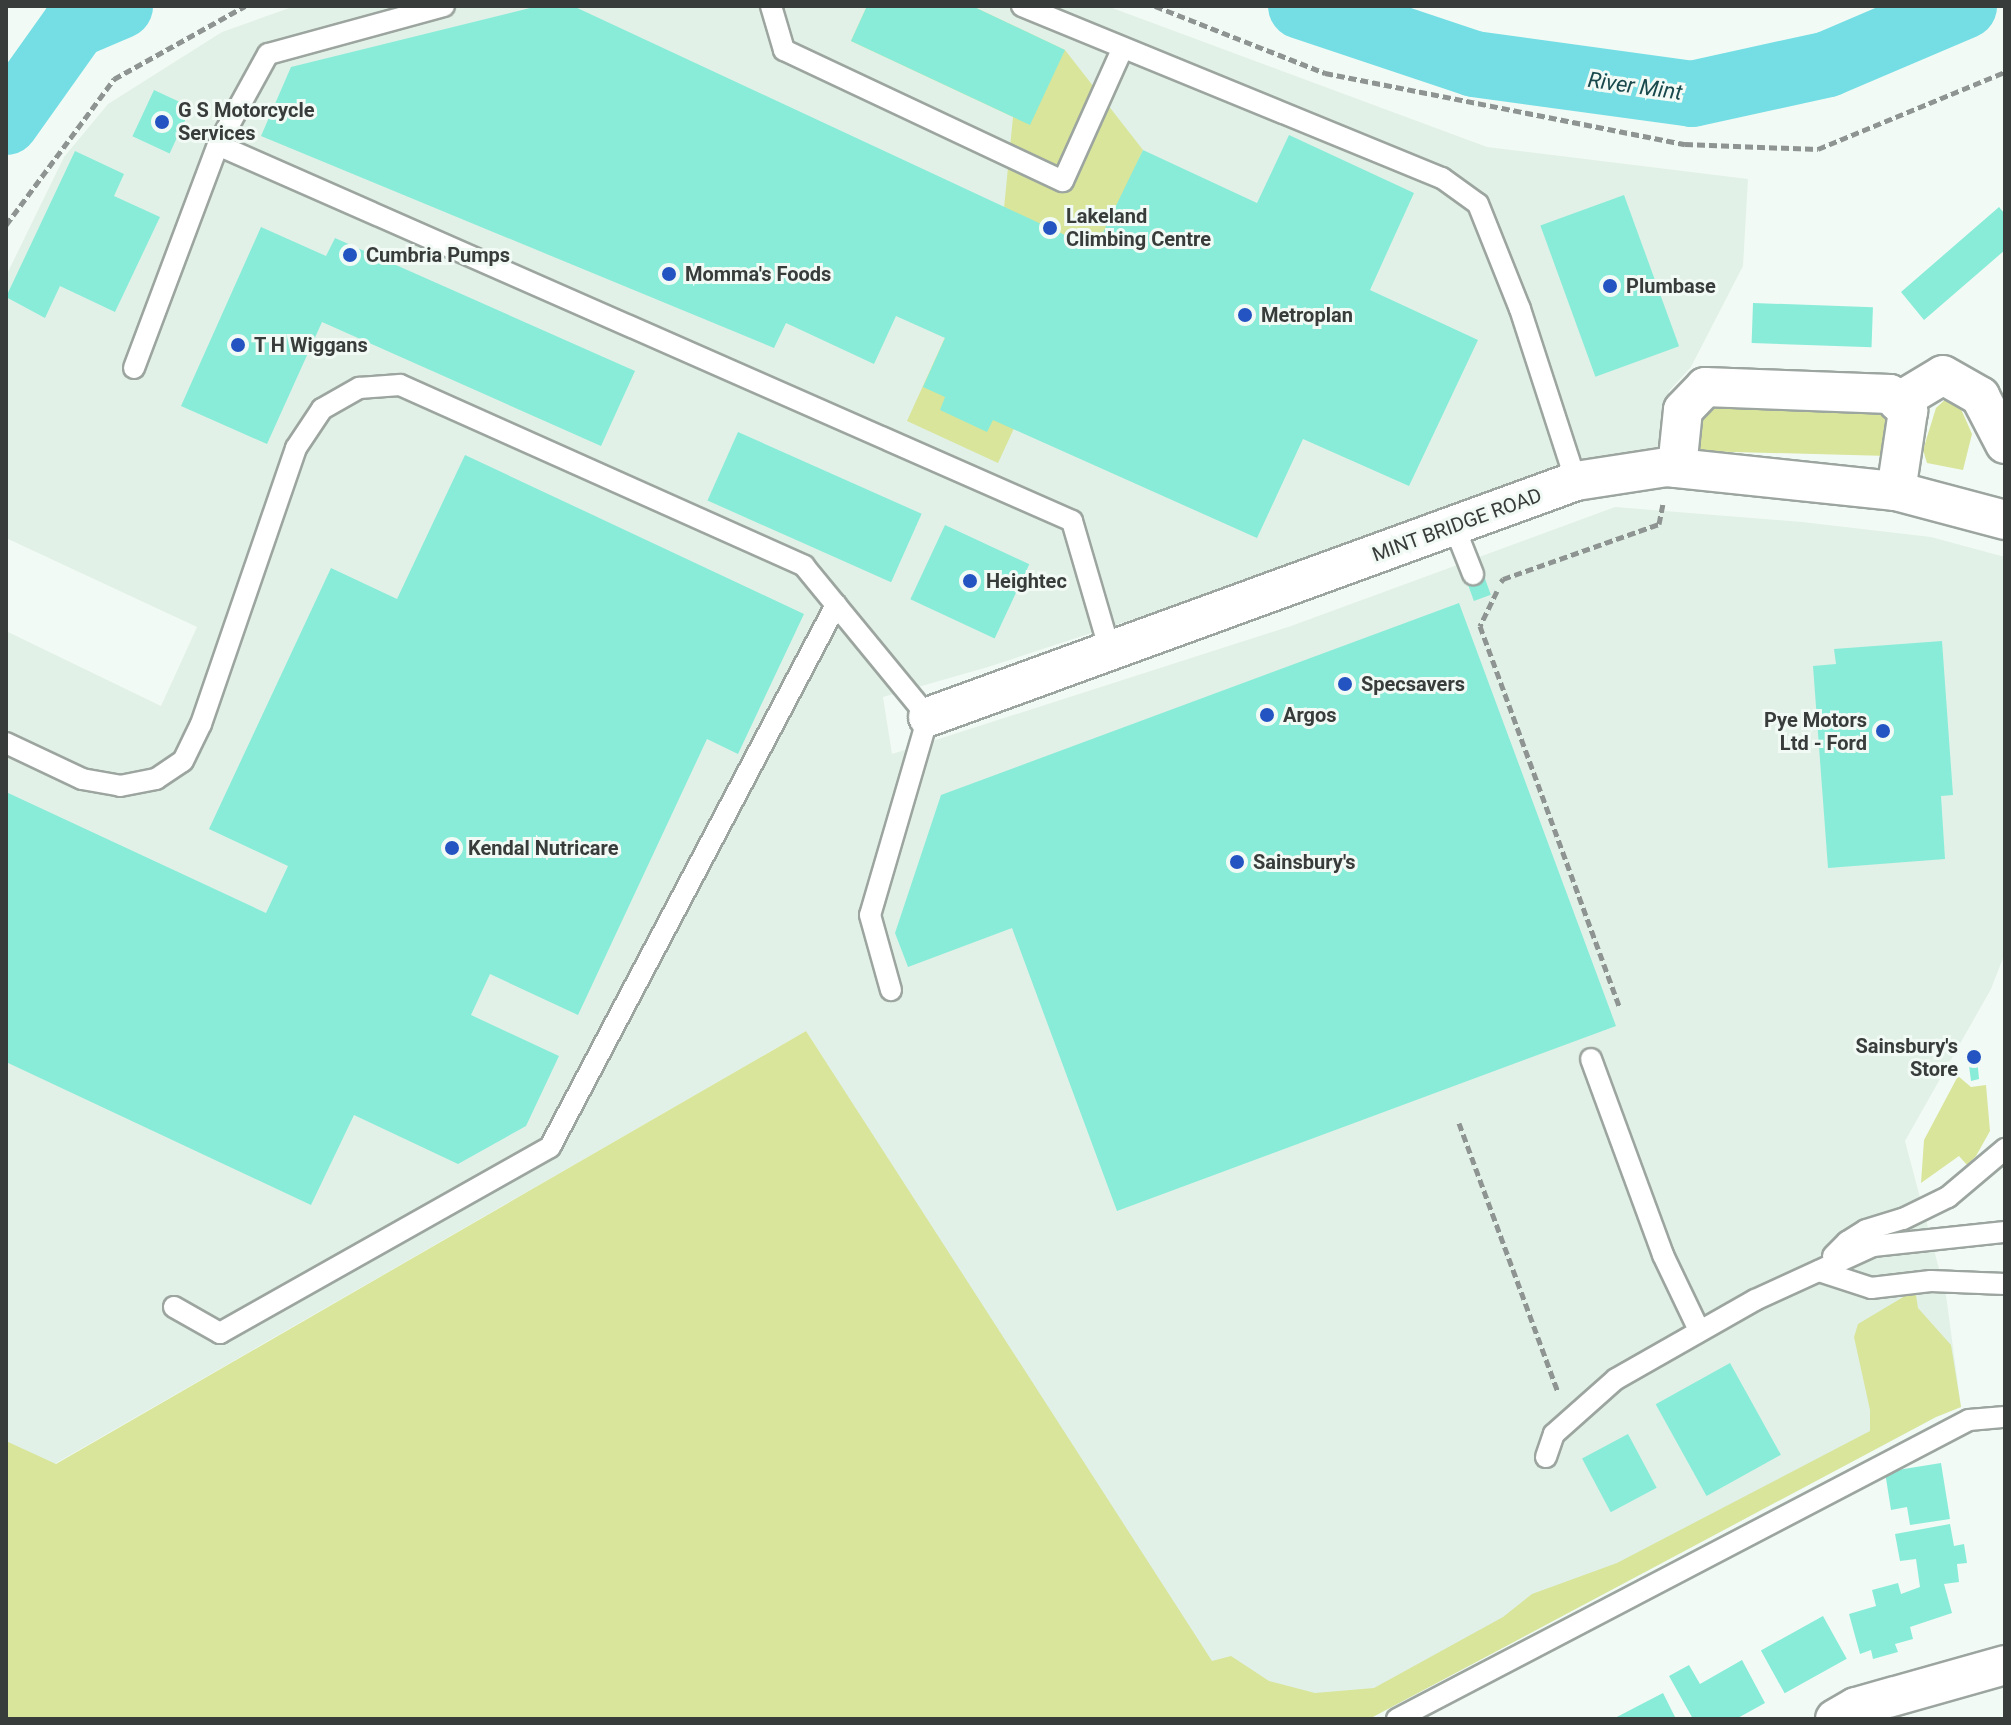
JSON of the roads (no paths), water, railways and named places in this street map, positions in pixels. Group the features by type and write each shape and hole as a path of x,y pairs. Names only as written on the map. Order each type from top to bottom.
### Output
{"street":[{"path":"1898,402 1943,375 1980,396 2005,444"},
{"path":"1672,468 1683,410 1705,387 1890,394 1908,411 1896,491"},
{"name":"MINT BRIDGE ROAD","path":"928,717 1576,481 1672,468 1896,491 2005,520"},
{"path":"1835,1719 1856,1707 2005,1665"}],"lane":[{"path":"134,368 218,145 268,54 444,6"},
{"path":"771,6 784,50 1063,181 1122,50"},
{"path":"1022,6 1122,50 1292,114 1442,178 1478,204 1520,309 1576,481"},
{"path":"218,145 1072,521 1110,651"},
{"path":"6,743 82,779 120,786 156,779 183,761 201,724 296,448 322,409 359,388 400,385 804,566 928,717 870,915 891,990"},
{"path":"1454,526 1473,574"},
{"path":"174,1307 220,1333 550,1147 836,605"},
{"path":"1591,1059 1663,1255 1699,1330"},
{"path":"1819,1271 1847,1242 1948,1197 2005,1149"},
{"path":"1546,1457 1554,1434 1616,1379 1699,1330 1852,1253 1873,1246 2005,1232"},
{"path":"1819,1271 1871,1288 1931,1281 2005,1284"},
{"path":"1397,1719 1969,1420 2005,1417"}],"waterway":[{"name":"River Mint","path":"6,122 75,25 120,6"},
{"name":"River Mint","path":"1301,6 1474,64 1692,94 1828,64 1964,6"}],"place":[{"name":"G S Motorcycle Services","path":"162,122"},
{"name":"Lakeland Climbing Centre","path":"1050,228"},
{"name":"Cumbria Pumps","path":"350,255"},
{"name":"Momma's Foods","path":"669,274"},
{"name":"Plumbase","path":"1610,286"},
{"name":"Metroplan","path":"1245,315"},
{"name":"T H Wiggans","path":"238,345"},
{"name":"Heightec","path":"970,581"},
{"name":"Specsavers","path":"1345,684"},
{"name":"Argos","path":"1267,715"},
{"name":"Pye Motors Ltd - Ford","path":"1883,731"},
{"name":"Kendal Nutricare","path":"452,848"},
{"name":"Sainsbury's","path":"1237,862"},
{"name":"Sainsbury's Store","path":"1974,1057"}]}
